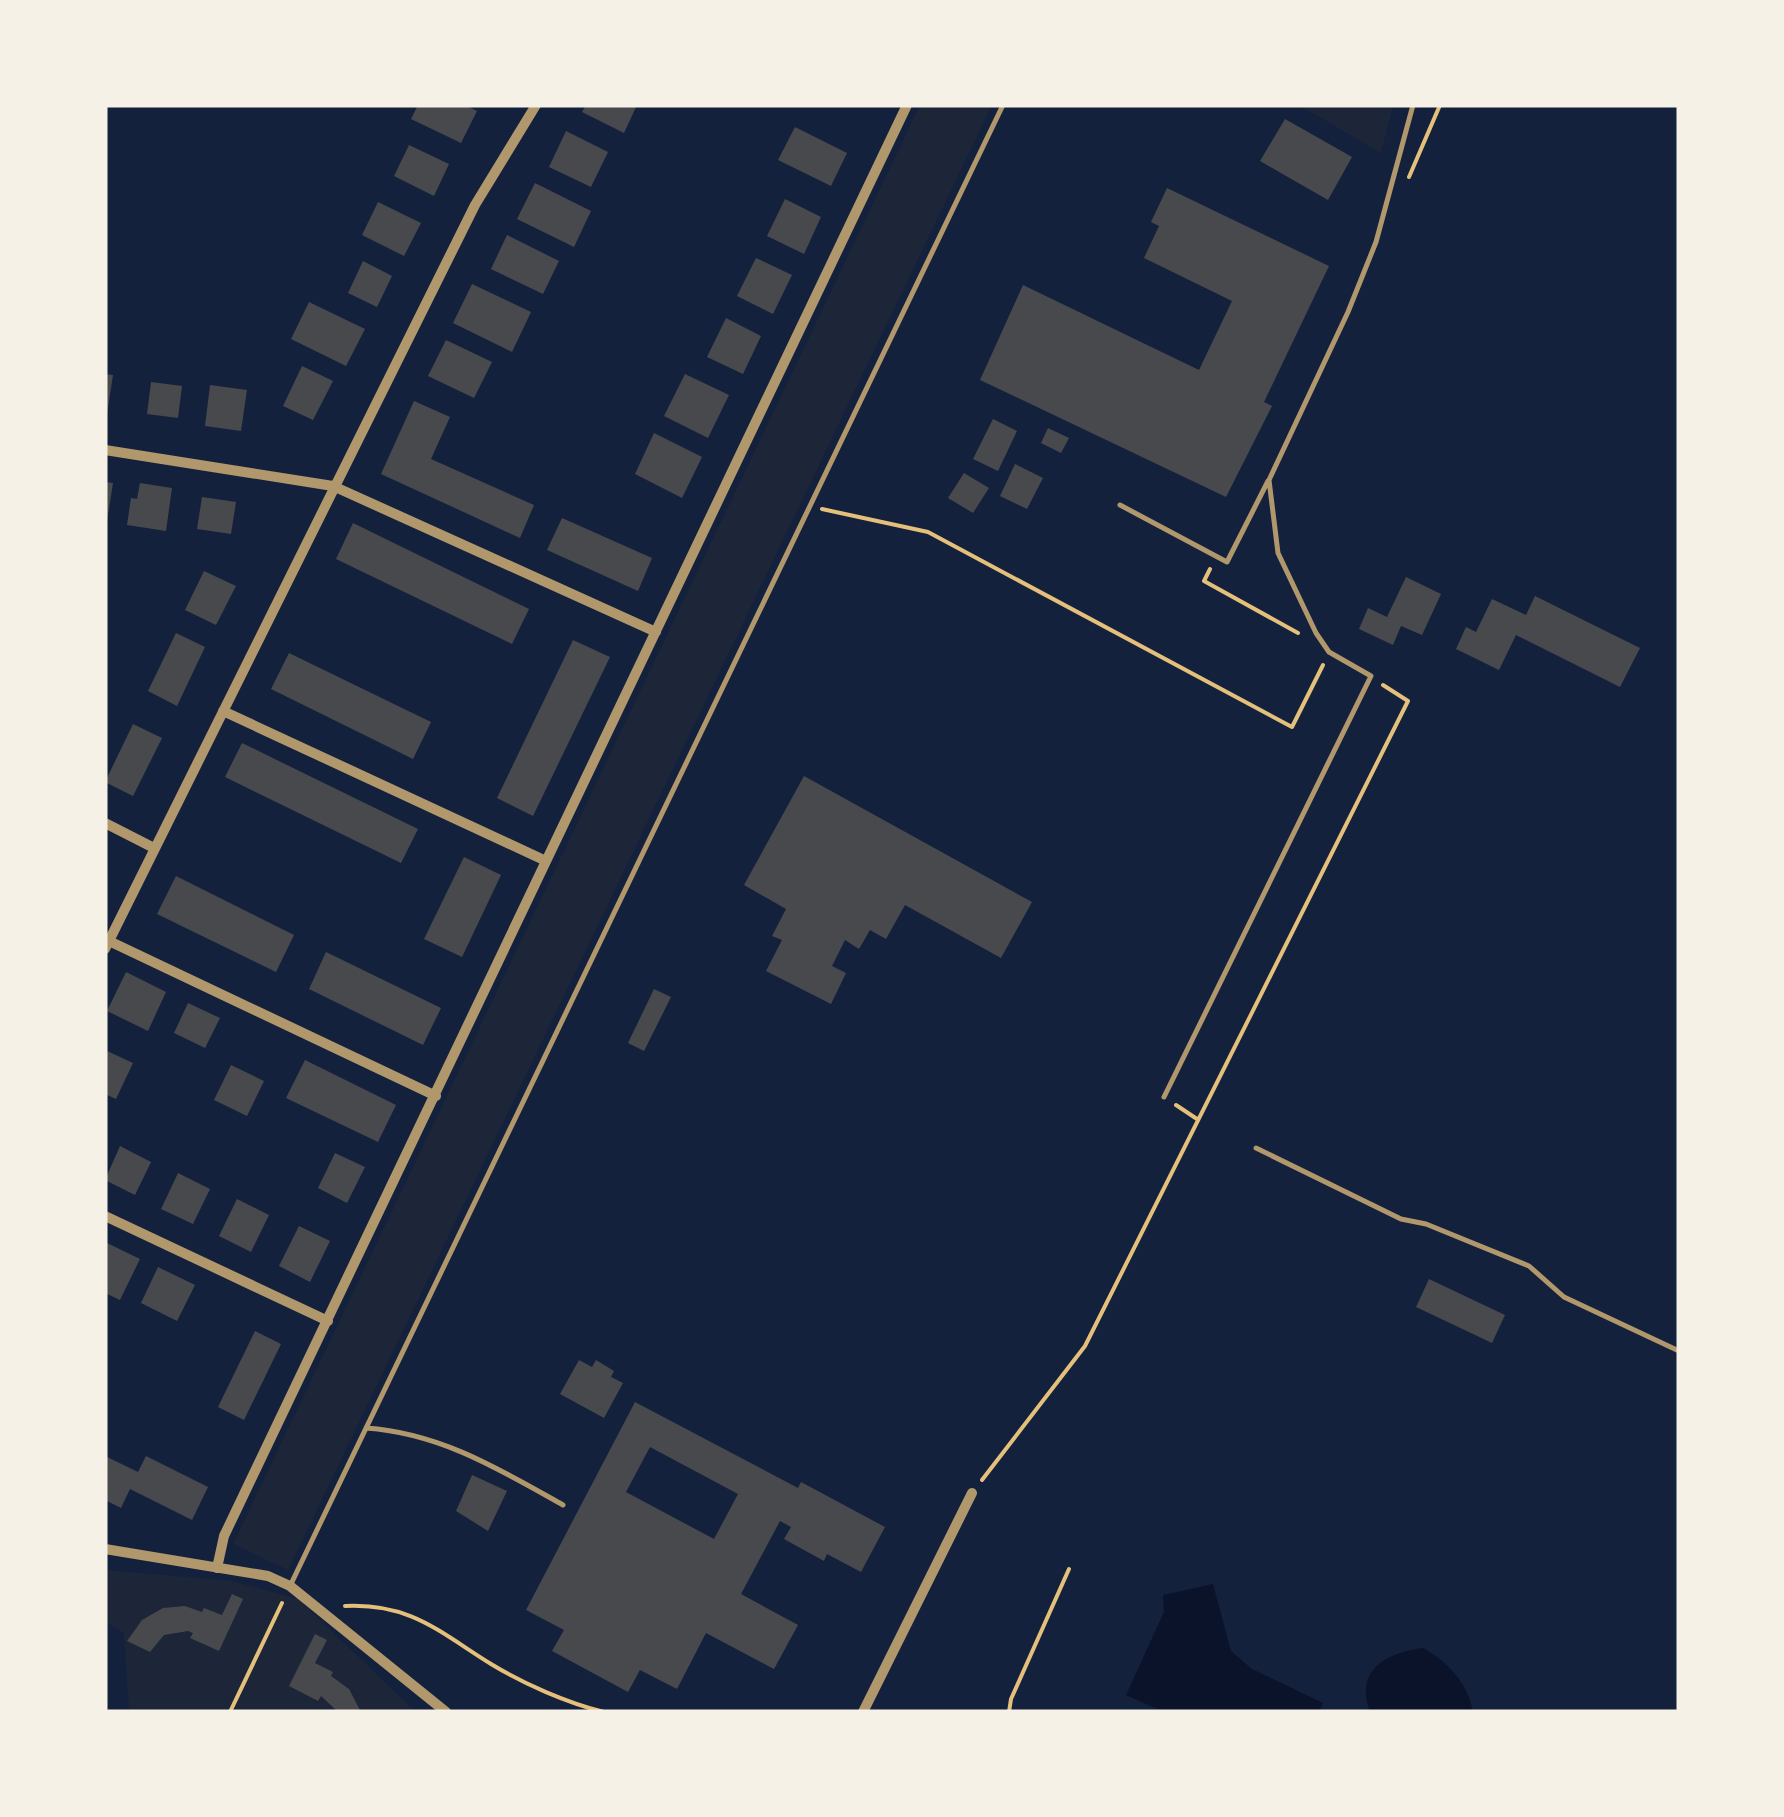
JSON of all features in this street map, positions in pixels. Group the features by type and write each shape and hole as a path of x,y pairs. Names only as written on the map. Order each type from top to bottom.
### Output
{"street":[{"path":"436,1096 107,945 475,205 536,105"},
{"path":"217,1568 224,1536 907,105"},
{"path":"105,450 333,486 656,632"},
{"path":"224,711 546,860"},
{"path":"105,823 154,848"},
{"path":"105,1216 328,1321"},
{"path":"864,1712 972,1494"},
{"path":"105,1549 268,1576 290,1586 321,1607 446,1712"}],"lane":[{"path":"290,1586 1003,105"},
{"path":"1120,504 1227,562 1348,312 1395,183 1413,105"},
{"path":"1164,1098 1371,676 1329,652 1316,633 1278,553 1268,480"},
{"path":"1256,1148 1401,1219 1426,1224 1529,1266 1564,1297 1679,1351"},
{"path":"366,1428 397,1430 438,1441 478,1457 563,1505"}],"path":[{"path":"1395,183 1416,170 1440,105"},
{"path":"810,507 928,532 1292,728 1329,652"},
{"path":"1217,556 1204,582 1300,634 1316,633"},
{"path":"972,1494 1086,1346 1408,701 1371,676"},
{"path":"1164,1098 1199,1120"},
{"path":"1009,1712 1011,1699 1069,1569"},
{"path":"230,1712 290,1586"},
{"path":"321,1607 393,1608 420,1618 494,1666 604,1712"}],"shaded area":[{"path":"920,105 992,105 288,1570 233,1544"},
{"path":"1299,105 1393,105 1381,153"},
{"path":"105,1570 232,1581 298,1599 416,1712 129,1712 124,1633 105,1622"},
{"path":"1213,1584 1231,1651 1252,1669 1323,1703 1319,1712 1164,1712 1126,1695 1164,1612 1163,1595"},
{"path":"1423,1648 1456,1674 1473,1712 1370,1712 1366,1685 1377,1666 1397,1654"}],"building":[{"path":"418,105 465,105 477,111 461,143 411,119"},
{"path":"586,105 637,105 624,133 582,112"},
{"path":"1285,119 1352,157 1328,200 1260,161"},
{"path":"795,127 847,153 831,186 778,160"},
{"path":"566,131 608,152 591,187 549,167"},
{"path":"409,145 449,164 434,196 394,176"},
{"path":"535,183 591,211 574,247 517,219"},
{"path":"1167,188 1329,266 1264,402 1272,406 1226,497 980,380 1023,285 1199,370 1232,301 1144,258 1159,226 1151,222"},
{"path":"785,199 821,217 804,254 767,236"},
{"path":"378,202 421,223 404,256 362,235"},
{"path":"507,235 559,261 543,294 491,269"},
{"path":"756,258 792,275 773,314 737,296"},
{"path":"363,261 392,276 377,307 348,293"},
{"path":"472,284 531,312 512,352 453,323"},
{"path":"309,302 365,329 346,366 291,339"},
{"path":"726,318 761,336 743,374 707,357"},
{"path":"446,340 492,362 474,398 428,376"},
{"path":"302,366 333,381 313,420 283,406"},
{"path":"105,374 113,375 107,414 105,414"},
{"path":"685,374 729,395 708,438 664,416"},
{"path":"151,382 182,386 178,418 147,414"},
{"path":"210,385 247,390 241,431 205,426"},
{"path":"414,401 450,417 431,459 534,505 520,538 381,474"},
{"path":"993,419 1017,431 998,471 973,459"},
{"path":"1048,428 1069,438 1061,453 1041,443"},
{"path":"654,433 702,457 682,498 635,474"},
{"path":"1015,464 1043,478 1027,509 1000,496"},
{"path":"964,473 989,488 973,513 948,498"},
{"path":"105,482 113,483 107,521 105,521"},
{"path":"140,483 172,488 166,531 127,525 131,498 137,499"},
{"path":"202,497 236,502 231,534 197,529"},
{"path":"562,518 652,558 638,591 547,550"},
{"path":"353,523 529,609 512,644 336,559"},
{"path":"204,571 236,586 216,625 185,610"},
{"path":"1406,577 1441,594 1422,635 1401,626 1393,645 1359,629 1368,608 1387,617"},
{"path":"1535,596 1640,648 1620,687 1516,635 1499,670 1456,649 1466,627 1476,632 1492,599 1526,615"},
{"path":"176,633 205,647 177,706 148,691"},
{"path":"573,640 610,657 533,816 497,798"},
{"path":"289,653 431,722 413,759 271,689"},
{"path":"133,724 162,738 133,796 105,782"},
{"path":"242,743 418,829 401,863 225,777"},
{"path":"804,776 1032,902 1001,958 905,905 886,939 870,930 859,949 845,940 832,966 846,973 831,1004 766,971 782,940 772,936 786,909 744,885"},
{"path":"464,857 501,875 462,957 424,939"},
{"path":"176,876 294,935 276,972 157,914"},
{"path":"326,952 441,1008 423,1045 309,989"},
{"path":"126,972 166,992 148,1031 107,1011"},
{"path":"654,989 671,997 644,1051 628,1043"},
{"path":"188,1003 220,1018 205,1048 174,1033"},
{"path":"105,1050 133,1063 116,1099 105,1094"},
{"path":"305,1060 396,1105 378,1142 286,1098"},
{"path":"231,1065 264,1081 247,1116 214,1100"},
{"path":"120,1146 151,1162 135,1195 105,1180"},
{"path":"335,1153 365,1167 347,1203 318,1188"},
{"path":"178,1173 210,1189 193,1224 161,1209"},
{"path":"237,1199 269,1215 251,1252 219,1236"},
{"path":"299,1226 330,1241 310,1282 279,1266"},
{"path":"105,1242 140,1259 120,1300 105,1293"},
{"path":"158,1267 195,1285 177,1321 141,1303"},
{"path":"1429,1279 1505,1315 1492,1343 1416,1307"},
{"path":"255,1331 281,1344 244,1420 218,1407"},
{"path":"579,1360 592,1367 596,1360 614,1371 611,1377 623,1383 604,1418 560,1394"},
{"path":"635,1402 798,1488 801,1482 885,1527 861,1572 827,1554 824,1561 784,1539 791,1527 780,1521 741,1594 798,1625 774,1669 706,1633 677,1689 640,1670 628,1692 552,1651 564,1630 526,1610","holes":["650,1447 738,1494 714,1539 626,1492"]},
{"path":"105,1456 138,1472 146,1456 208,1487 192,1520 130,1489 121,1508 105,1500"},
{"path":"472,1475 507,1491 488,1531 456,1511"},
{"path":"232,1594 243,1599 219,1651 190,1638 193,1633 188,1631 164,1635 150,1652 127,1641 142,1620 163,1608 185,1606 202,1612 204,1608 222,1615"},
{"path":"315,1634 327,1640 315,1663 333,1672 331,1676 349,1689 361,1712 338,1712 321,1696 318,1701 289,1686"}]}
